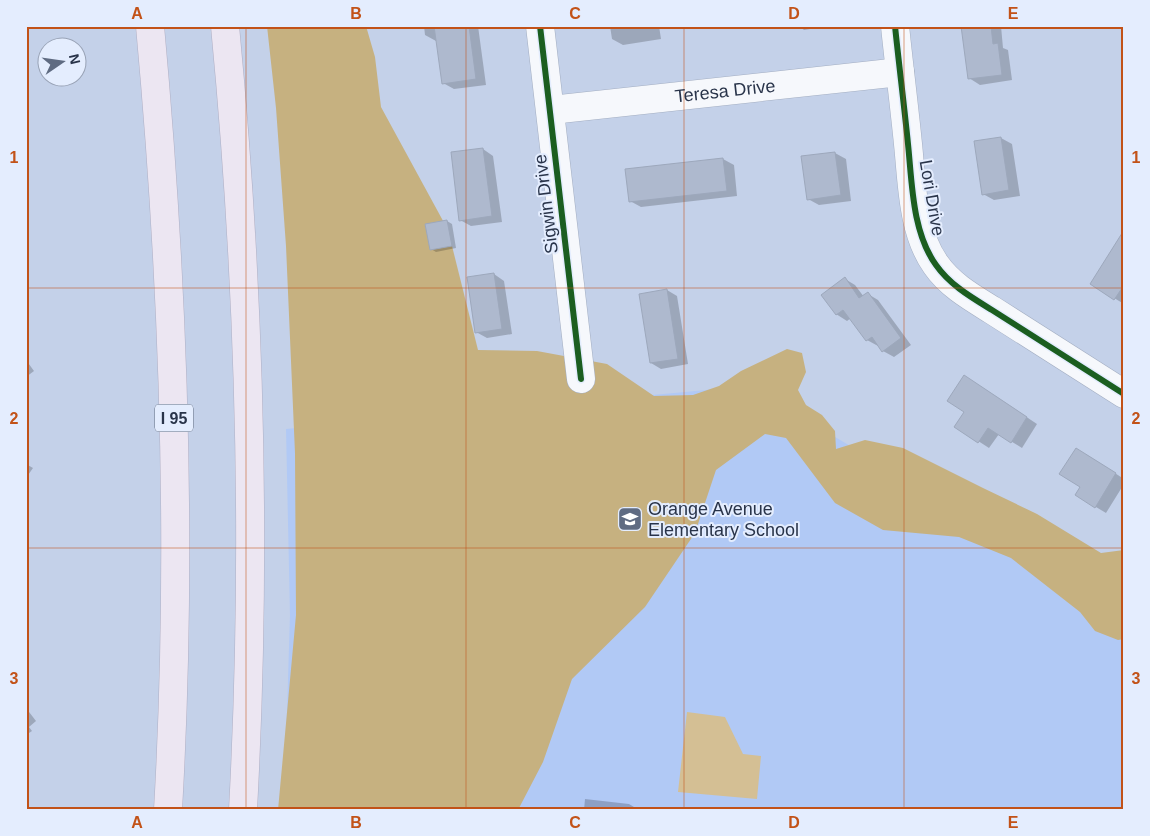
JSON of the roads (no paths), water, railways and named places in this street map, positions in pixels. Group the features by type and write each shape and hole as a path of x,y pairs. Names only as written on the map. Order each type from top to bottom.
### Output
{"highway":[{"name":"I 95","path":"150,26 168,265 175,447 175,620 168,810"},
{"path":"225,26 240,219 250,470 249,638 243,810"}],"street":[{"name":"Sigwin Drive","path":"540,26 581,379"},
{"name":"Lori Drive","path":"894,26 916,213 927,249 936,265 958,288 969,296 1124,394"},
{"name":"Teresa Drive","path":"551,110 900,72"}],"place":[{"name":"Orange Avenue Elementary School","path":"630,519"}]}
